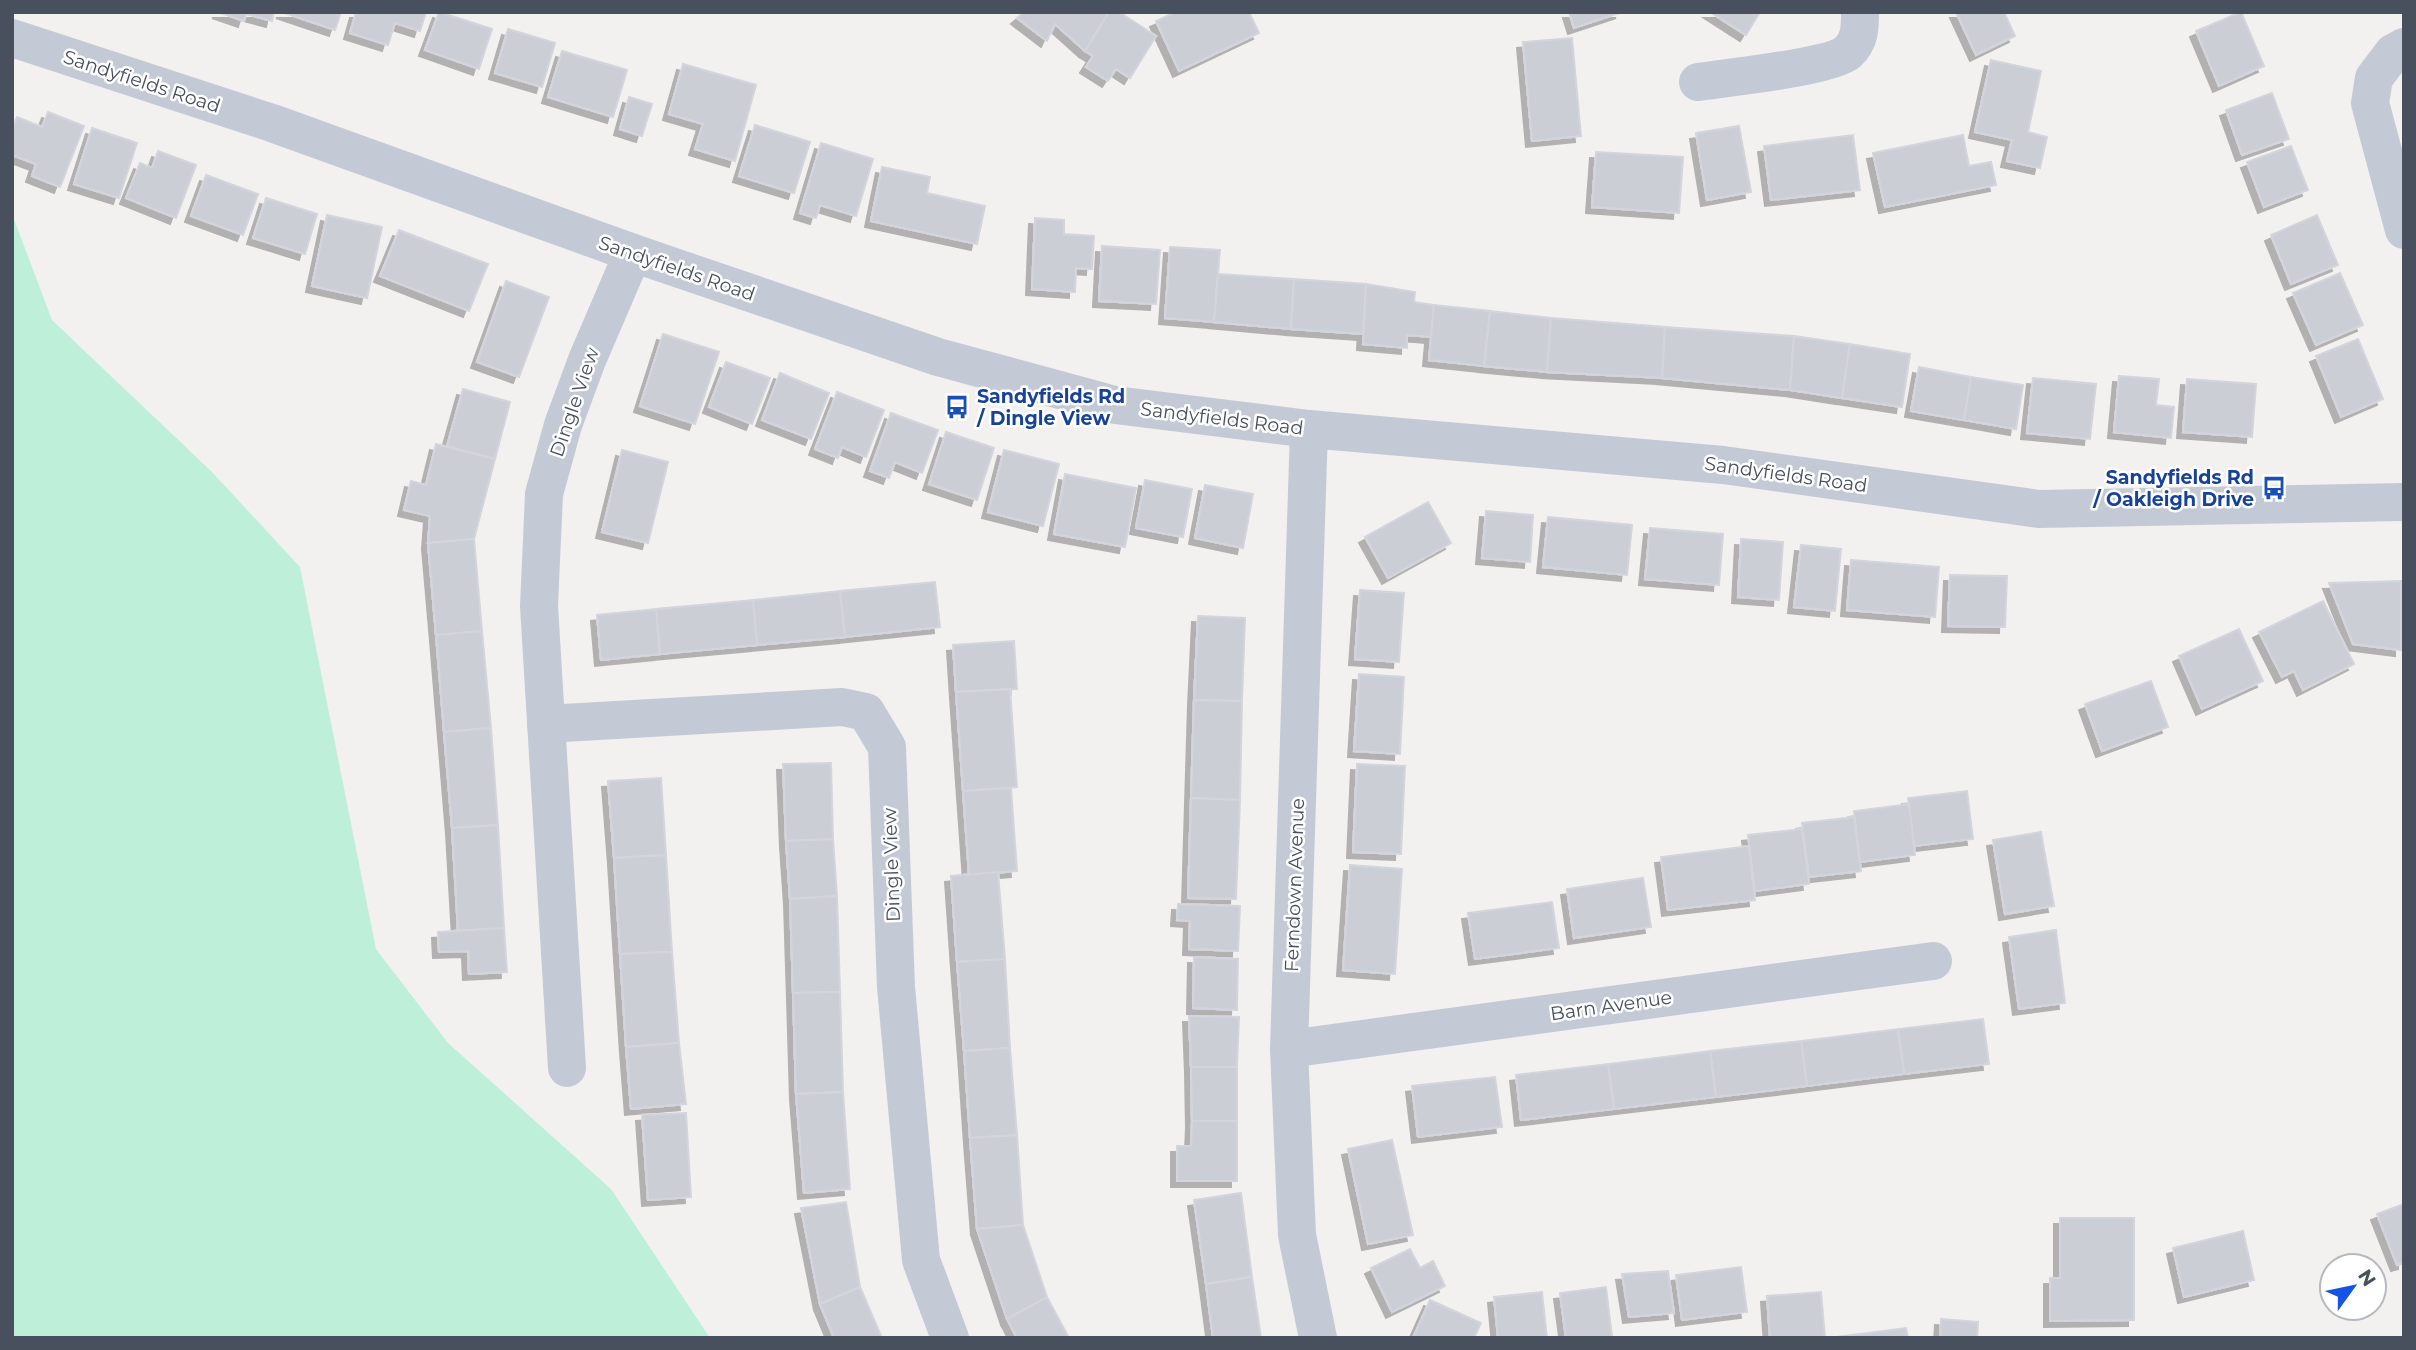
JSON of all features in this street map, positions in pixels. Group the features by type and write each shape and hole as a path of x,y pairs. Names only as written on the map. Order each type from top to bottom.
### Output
{"street":[{"path":"1698,82 1825,63 1847,54 1859,37 1860,12"},
{"name":"Sandyfields Road","path":"12,38 272,123 633,253 938,357 1115,405 1309,429 1723,464 2039,509 2404,502"},
{"path":"2404,47 2393,52 2374,78 2370,103 2404,230"},
{"name":"Dingle View","path":"567,1068 539,607 544,494 568,412 587,360 633,253"},
{"name":"Ferndown Avenue","path":"1309,429 1289,1049 1297,1235 1318,1338"},
{"name":"Dingle View","path":"546,724 842,707 866,712 887,747 896,987 921,1260 950,1338"},
{"name":"Barn Avenue","path":"1289,1049 1933,961"}],"green space":[{"path":"12,214 52,320 212,472 300,567 376,949 448,1043 611,1189 710,1338 12,1338"}],"building":[{"path":"218,12 274,12 272,21 246,14 244,21"},
{"path":"282,12 341,12 335,30"},
{"path":"356,12 426,12 420,31 395,23 388,45 350,33"},
{"path":"439,12 492,29 479,69 425,50"},
{"path":"1024,12 1109,12 1085,51 1055,24 1047,41 1017,18"},
{"path":"1109,12 1119,12 1156,36 1130,78 1116,69 1108,81 1086,67 1093,56 1085,51"},
{"path":"1176,12 1249,12 1259,33 1179,71 1156,21"},
{"path":"1569,12 1622,12 1574,28"},
{"path":"1710,12 1760,12 1746,35"},
{"path":"1956,12 2004,12 2015,36 1976,55"},
{"path":"2241,12 2264,66 2219,86 2196,31"},
{"path":"508,29 555,43 542,87 495,73"},
{"path":"1572,38 1581,136 1532,141 1523,42"},
{"path":"562,51 627,70 613,117 548,97"},
{"path":"1991,60 2041,71 2028,132 2047,137 2040,168 2007,161 2012,140 1975,132"},
{"path":"683,64 756,85 735,161 695,149 703,124 669,114"},
{"path":"2272,93 2289,139 2242,155 2226,110"},
{"path":"629,97 652,104 642,136 620,129"},
{"path":"48,112 84,126 60,187 32,176 36,164 12,155 12,130 17,117 42,127"},
{"path":"755,125 810,142 794,193 739,176"},
{"path":"1739,126 1751,192 1707,200 1696,133"},
{"path":"92,128 137,143 119,198 74,184"},
{"path":"1853,135 1860,190 1771,200 1764,146"},
{"path":"1963,135 1969,166 1991,162 1996,185 1885,207 1873,153"},
{"path":"821,143 873,159 856,216 820,205 816,218 800,213"},
{"path":"2291,146 2308,190 2264,207 2247,162"},
{"path":"158,151 196,165 176,218 126,198 140,163 152,168"},
{"path":"1596,152 1683,157 1679,213 1592,207"},
{"path":"882,167 930,177 927,193 985,206 977,244 871,221"},
{"path":"206,175 258,194 243,235 191,216"},
{"path":"266,198 317,214 305,254 253,238"},
{"path":"327,215 382,227 367,298 312,286"},
{"path":"2317,215 2338,265 2291,284 2271,235"},
{"path":"1035,218 1064,220 1064,234 1094,236 1092,269 1076,268 1075,292 1032,289"},
{"path":"399,230 488,264 469,311 380,276"},
{"path":"1102,246 1160,250 1156,304 1099,301"},
{"path":"1170,247 1220,250 1214,322 1165,318"},
{"path":"2340,273 2363,325 2316,345 2293,293"},
{"path":"1218,274 1294,279 1291,329 1214,322"},
{"path":"1294,279 1366,284 1363,334 1291,329"},
{"path":"506,281 549,297 519,377 477,362"},
{"path":"1366,284 1415,292 1414,302 1434,305 1431,337 1407,335 1407,348 1363,344"},
{"path":"1434,305 1490,311 1484,366 1429,360"},
{"path":"1490,311 1551,318 1547,372 1484,366"},
{"path":"1551,318 1665,327 1662,378 1547,372"},
{"path":"1665,327 1794,336 1790,390 1662,378"},
{"path":"663,334 719,352 695,424 640,406"},
{"path":"1794,336 1850,344 1842,398 1790,390"},
{"path":"2358,339 2383,399 2341,417 2316,356"},
{"path":"1850,344 1910,354 1902,407 1842,398"},
{"path":"726,362 770,378 752,424 709,407"},
{"path":"1919,367 1971,377 1964,420 1911,411"},
{"path":"780,373 829,393 811,439 762,420"},
{"path":"2119,376 2159,379 2156,405 2174,407 2171,438 2114,432"},
{"path":"1971,377 2023,385 2016,429 1964,420"},
{"path":"2033,378 2096,384 2090,439 2027,433"},
{"path":"2187,379 2256,384 2252,437 2183,432"},
{"path":"463,389 510,402 495,459 447,446"},
{"path":"837,392 884,410 866,457 842,447 838,458 815,449"},
{"path":"891,413 938,430 922,473 895,462 889,478 870,471"},
{"path":"946,432 994,448 977,500 929,484"},
{"path":"436,444 495,459 474,539 428,543 430,516 404,510 411,481 426,485"},
{"path":"622,450 668,462 648,543 602,532"},
{"path":"1004,450 1059,464 1043,526 988,512"},
{"path":"1065,474 1136,488 1125,547 1054,534"},
{"path":"1145,480 1192,489 1183,537 1136,528"},
{"path":"1205,485 1253,494 1243,548 1195,538"},
{"path":"1428,502 1451,543 1388,578 1365,537"},
{"path":"1486,511 1533,515 1530,562 1482,558"},
{"path":"1548,517 1632,525 1627,575 1543,567"},
{"path":"1650,528 1723,534 1719,585 1645,579"},
{"path":"474,539 482,631 436,635 428,543"},
{"path":"1741,539 1783,542 1779,600 1738,597"},
{"path":"1801,545 1841,549 1835,611 1794,607"},
{"path":"1851,560 1939,567 1935,617 1847,610"},
{"path":"1950,575 2007,576 2005,627 1948,626"},
{"path":"2401,581 2401,650 2353,644 2329,583"},
{"path":"935,582 940,627 845,637 840,591"},
{"path":"1360,590 1404,593 1399,662 1355,659"},
{"path":"840,591 845,637 757,645 753,600"},
{"path":"753,600 757,645 660,654 656,609"},
{"path":"2323,601 2354,664 2303,690 2294,671 2282,677 2259,632"},
{"path":"656,609 660,654 601,660 597,615"},
{"path":"1198,616 1245,618 1242,701 1194,700"},
{"path":"2239,629 2263,681 2202,709 2179,656"},
{"path":"482,631 491,728 444,732 436,635"},
{"path":"1014,641 1017,689 956,692 953,645"},
{"path":"1359,674 1404,677 1400,754 1354,751"},
{"path":"2151,681 2168,727 2102,751 2085,704"},
{"path":"1010,689 1017,787 963,791 956,692"},
{"path":"1194,700 1242,701 1240,800 1191,798"},
{"path":"491,728 498,825 452,828 444,732"},
{"path":"831,763 833,839 786,841 783,764"},
{"path":"1357,764 1405,766 1401,854 1353,852"},
{"path":"661,778 666,855 614,858 608,781"},
{"path":"1011,788 1017,871 969,875 963,791"},
{"path":"1967,791 1973,839 1914,846 1908,798"},
{"path":"1191,798 1240,800 1236,899 1188,898"},
{"path":"1909,804 1915,855 1860,862 1854,811"},
{"path":"1854,817 1861,871 1809,877 1802,823"},
{"path":"498,825 504,928 458,931 452,828"},
{"path":"1802,829 1809,884 1755,891 1748,835"},
{"path":"2041,832 2054,906 2005,914 1993,840"},
{"path":"833,839 837,896 790,899 786,841"},
{"path":"1749,846 1755,900 1668,910 1661,857"},
{"path":"666,855 672,952 620,954 614,858"},
{"path":"1350,865 1402,869 1395,974 1343,970"},
{"path":"998,872 1005,959 957,962 951,876"},
{"path":"1643,878 1651,927 1574,938 1567,889"},
{"path":"837,896 840,992 793,993 790,899"},
{"path":"1552,902 1559,948 1475,959 1468,913"},
{"path":"1178,904 1240,906 1238,951 1189,949 1190,921 1177,920"},
{"path":"504,928 507,972 469,974 468,951 439,952 438,932"},
{"path":"2056,930 2065,1003 2019,1009 2009,937"},
{"path":"672,952 679,1043 626,1047 620,954"},
{"path":"1194,957 1238,959 1237,1010 1193,1008"},
{"path":"1005,959 1010,1048 964,1051 957,962"},
{"path":"840,992 843,1092 796,1094 793,993"},
{"path":"1189,1016 1239,1017 1237,1067 1191,1067"},
{"path":"1983,1019 1989,1064 1904,1074 1898,1029"},
{"path":"1898,1029 1904,1074 1807,1086 1801,1041"},
{"path":"1801,1041 1807,1086 1716,1097 1710,1051"},
{"path":"679,1043 686,1104 631,1109 626,1047"},
{"path":"1010,1048 1017,1135 970,1138 964,1051"},
{"path":"1710,1051 1716,1097 1614,1109 1608,1064"},
{"path":"1608,1064 1614,1109 1521,1120 1516,1075"},
{"path":"1191,1067 1237,1067 1237,1121 1192,1121"},
{"path":"1495,1077 1502,1127 1418,1137 1412,1086"},
{"path":"843,1092 850,1189 804,1193 796,1094"},
{"path":"686,1113 691,1197 648,1200 642,1115"},
{"path":"1192,1121 1237,1121 1237,1181 1177,1181 1177,1146 1191,1146"},
{"path":"1017,1135 1023,1225 977,1229 970,1138"},
{"path":"1392,1140 1413,1235 1368,1244 1348,1149"},
{"path":"1241,1193 1252,1277 1206,1284 1194,1200"},
{"path":"846,1202 860,1287 820,1304 801,1208"},
{"path":"2404,1204 2404,1263 2397,1265 2377,1214"},
{"path":"2060,1218 2134,1218 2134,1320 2050,1321 2050,1278 2060,1278"},
{"path":"1023,1225 1047,1297 1007,1319 977,1229"},
{"path":"2243,1231 2254,1280 2184,1297 2173,1248"},
{"path":"1410,1249 1420,1268 1433,1261 1445,1286 1392,1312 1371,1268"},
{"path":"1741,1267 1747,1312 1682,1320 1676,1275"},
{"path":"1668,1271 1674,1313 1629,1317 1622,1274"},
{"path":"1252,1277 1261,1338 1213,1338 1206,1284"},
{"path":"860,1287 882,1338 834,1338 820,1304"},
{"path":"1606,1287 1612,1337 1566,1338 1560,1293"},
{"path":"1542,1292 1547,1338 1498,1338 1494,1297"},
{"path":"1821,1292 1825,1338 1770,1338 1767,1296"},
{"path":"1047,1297 1069,1338 1017,1338 1007,1319"},
{"path":"1430,1300 1481,1323 1474,1338 1413,1338"},
{"path":"1941,1319 1978,1322 1977,1338 1940,1338"},
{"path":"1906,1328 1908,1338 1837,1338 1837,1337"}],"place":[{"name":"Sandyfields Rd / Dingle View","path":"957,407"},
{"name":"Sandyfields Rd / Oakleigh Drive","path":"2274,488"}]}
